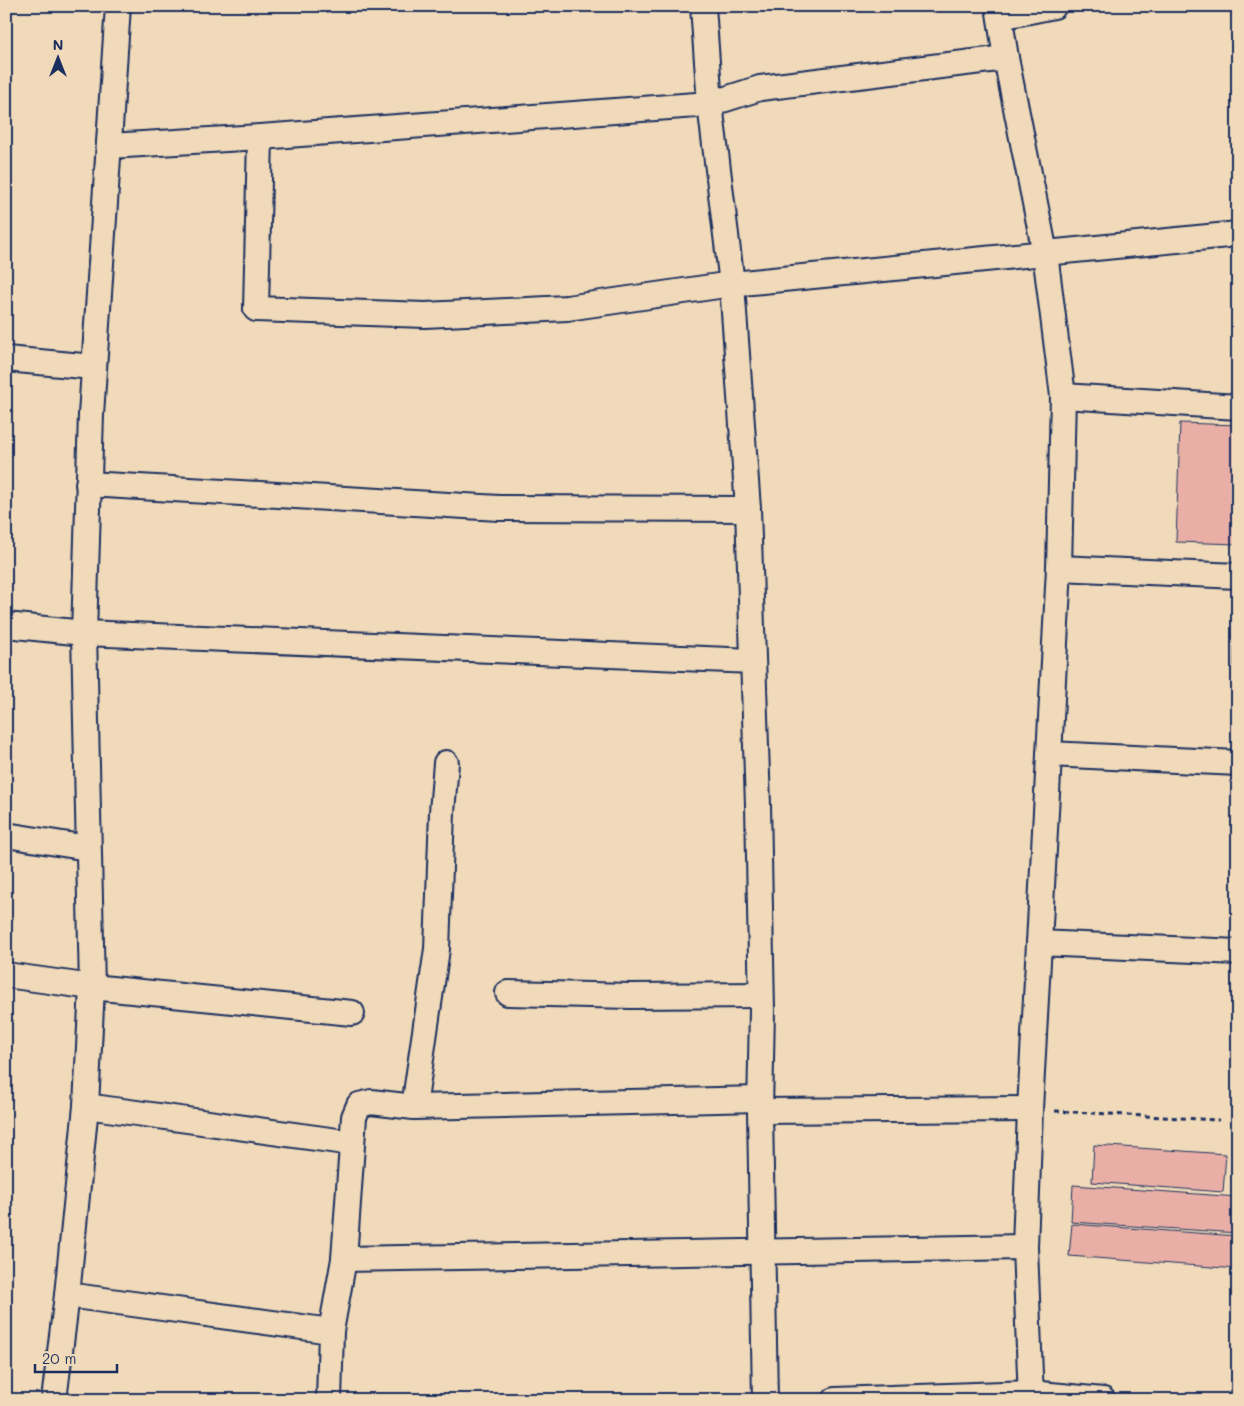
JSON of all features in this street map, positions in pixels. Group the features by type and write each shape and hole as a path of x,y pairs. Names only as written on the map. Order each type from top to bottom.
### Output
{"street":[{"path":"54,1400 67,1295 86,1106 92,987 84,632 88,484 94,367 118,6"},
{"path":"703,6 710,104 732,284 748,509 758,805 761,995 760,1105 765,1400"},
{"path":"1031,1396 1024,1247 1059,568 1063,396 1045,252 1006,58 999,12 1054,6"},
{"path":"109,146 260,137 710,104 760,88 1006,58"},
{"path":"260,137 256,309 425,315 567,308 732,284 1238,234"},
{"path":"6,359 94,367"},
{"path":"1063,396 1238,407"},
{"path":"88,484 499,508 748,509"},
{"path":"1059,568 1238,576"},
{"path":"6,625 84,632 752,661"},
{"path":"1049,754 1238,763"},
{"path":"414,1107 437,949 442,812 446,763"},
{"path":"6,835 88,848"},
{"path":"1040,943 1238,952"},
{"path":"6,975 92,987 352,1012"},
{"path":"508,993 631,996 761,995"},
{"path":"329,1400 331,1331 344,1258 354,1117 359,1105 370,1102 414,1107 760,1105 1030,1109"},
{"path":"86,1106 352,1143"},
{"path":"344,1258 1024,1247"},
{"path":"67,1295 331,1331"},
{"path":"835,1400 1031,1396 1103,1400"}],"path":[{"path":"1030,1109 1219,1120"}],"building":[{"path":"1180,423 1238,425 1238,544 1176,542"},
{"path":"1235,596 1238,596 1238,667 1234,667"},
{"path":"1094,1145 1226,1154 1223,1192 1092,1182"},
{"path":"1073,1185 1238,1197 1238,1233 1071,1222"},
{"path":"1072,1224 1238,1236 1238,1269 1069,1256"}]}
